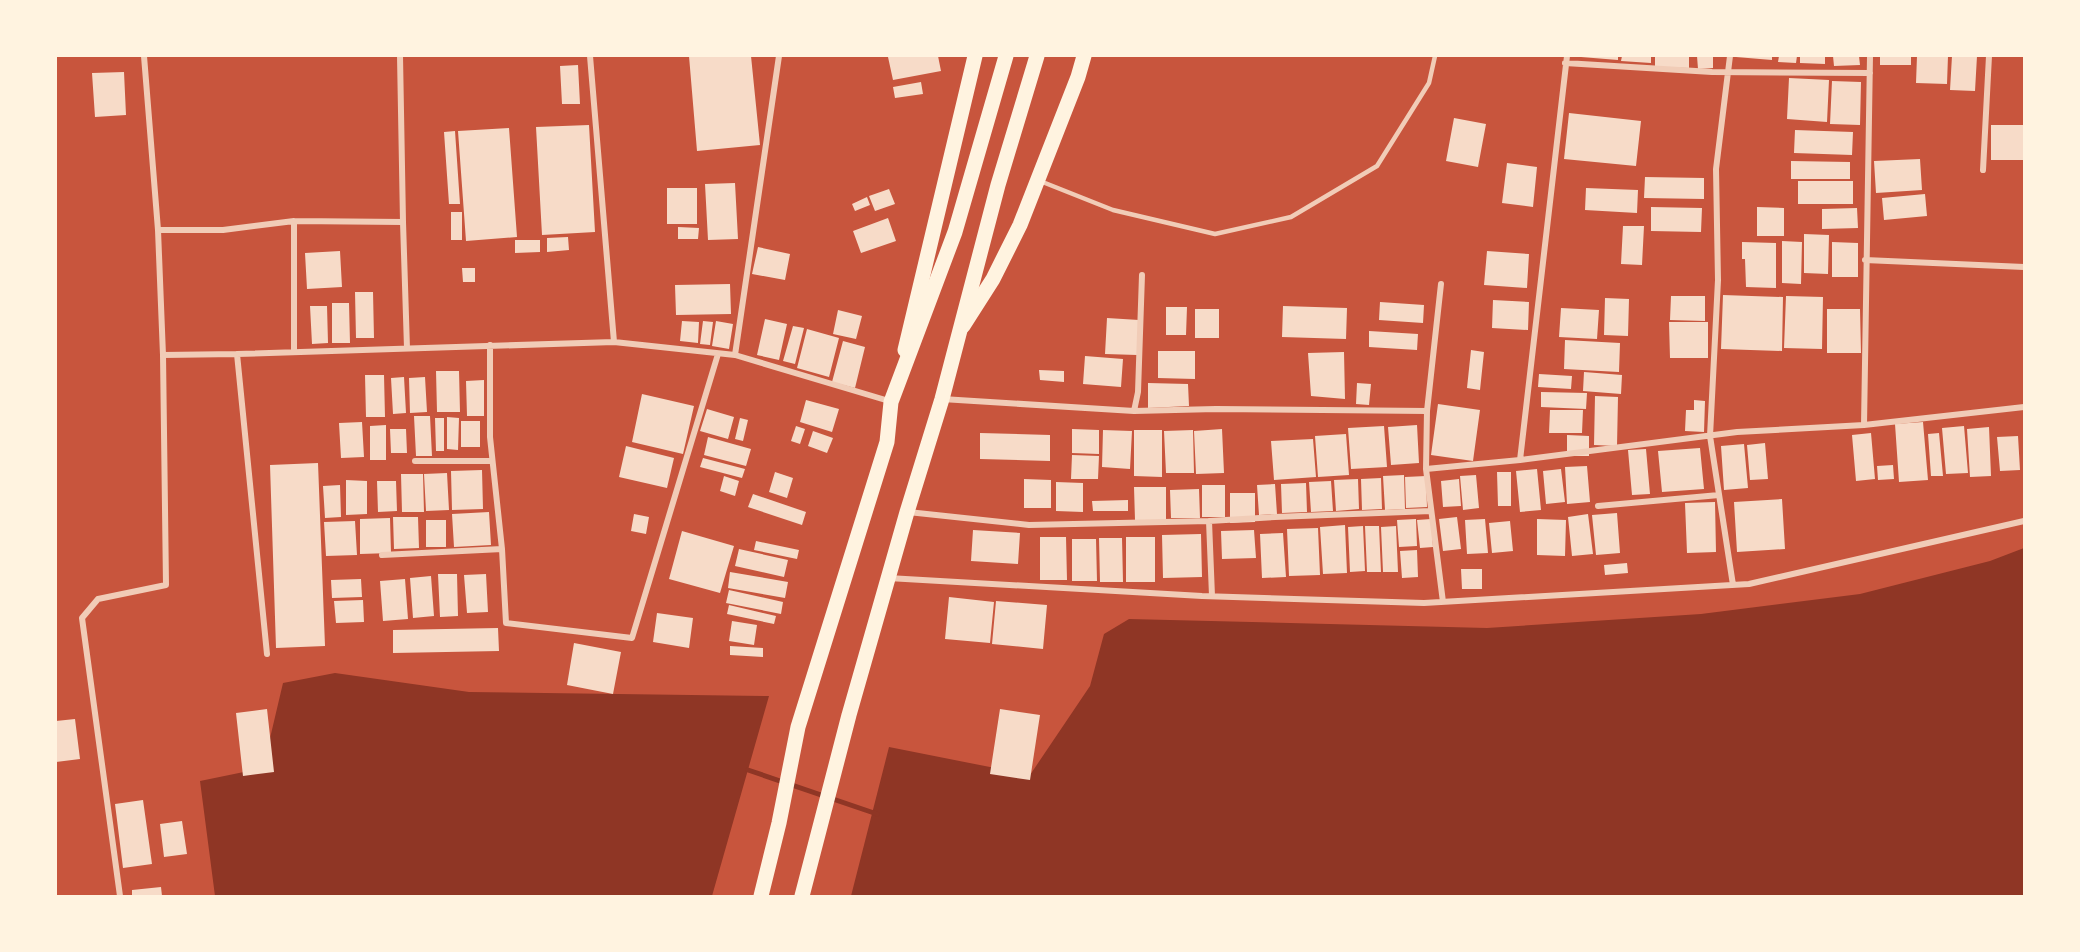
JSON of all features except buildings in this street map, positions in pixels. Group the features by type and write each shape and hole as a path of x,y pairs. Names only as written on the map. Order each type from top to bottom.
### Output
{"main road":[{"path":"761,897 779,823 798,727 887,442 891,402 918,300 975,56"},
{"path":"891,402 955,232 1006,56"},
{"path":"802,897 849,715 942,399 998,185 1037,56"},
{"path":"960,330 993,279 1020,225 1078,77 1084,56"}],"street":[{"path":"120,897 82,618 98,599 166,585 163,355 158,230 144,56"},
{"path":"400,56 407,348"},
{"path":"590,56 614,342"},
{"path":"735,355 779,56"},
{"path":"1520,460 1566,56"},
{"path":"1730,56 1716,169 1718,280 1710,436 1733,585"},
{"path":"1864,425 1870,56"},
{"path":"1983,170 1989,56"},
{"path":"1565,63 1728,72 1870,73"},
{"path":"158,230 223,230 294,221 403,222"},
{"path":"294,221 294,352"},
{"path":"1865,260 2025,267"},
{"path":"1134,411 1138,392 1142,275"},
{"path":"1441,284 1427,411 1426,468 1443,602"},
{"path":"163,355 614,342 735,355 891,402"},
{"path":"490,345 490,437 502,549 506,623 633,638 718,354"},
{"path":"237,354 267,654"},
{"path":"942,399 1134,411 1216,409 1427,411"},
{"path":"1426,468 1520,460 1737,432 1864,425 2025,407"},
{"path":"415,461 492,461"},
{"path":"1598,506 1719,495"},
{"path":"907,512 1029,525 1209,521 1431,512"},
{"path":"1209,521 1212,596"},
{"path":"888,578 1212,596 1424,603 1749,584 2025,521"},
{"path":"382,555 502,549"}],"lane":[{"path":"1038,180 1113,210 1215,234 1291,217 1377,166 1429,83 1435,56"}],"shaded area":[{"path":"2024,548 2024,896 851,896 889,747 1030,775 1090,686 1104,634 1129,619 1487,628 1701,614 1860,594 1990,561"},
{"path":"335,673 469,692 769,696 712,896 215,896 200,781 263,768 283,683"}],"waterway":[{"path":"748,770 877,814"}]}
